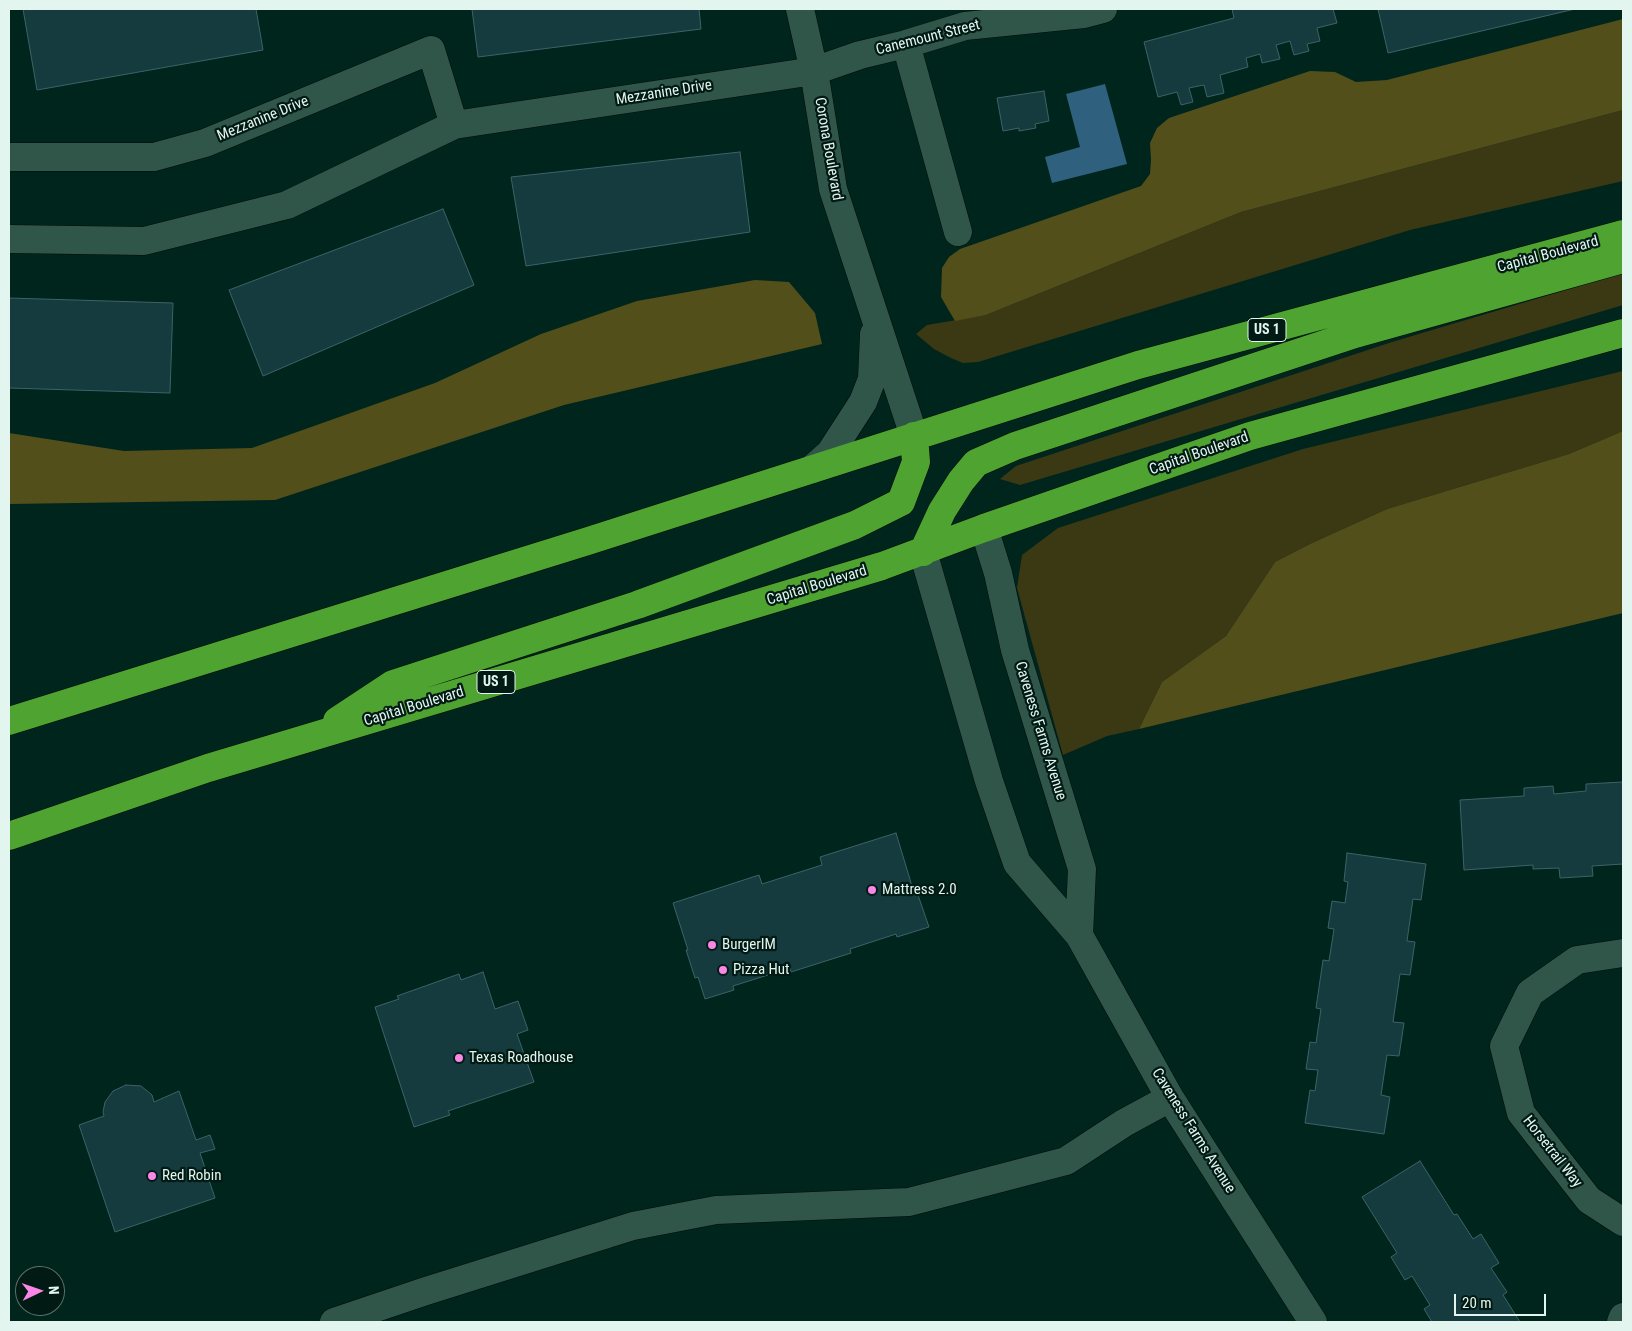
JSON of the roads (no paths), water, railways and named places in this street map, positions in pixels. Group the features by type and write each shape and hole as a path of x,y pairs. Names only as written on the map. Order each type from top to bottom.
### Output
{"highway":[{"name":"Capital Boulevard","path":"9,721 579,544 1138,365 1623,234"},
{"path":"923,552 942,511 961,481 976,463 1016,446 1355,334 1623,259"},
{"name":"Capital Boulevard","path":"9,836 208,768 882,566 984,528 1250,436 1623,333"},
{"path":"311,738 393,684 637,605 855,525 901,502 916,462 914,436"}],"street":[{"name":"Corona Boulevard","path":"800,9 814,71 833,189 914,436"},
{"name":"Canemount Street","path":"814,71 860,55 906,44 965,26 1084,14 1103,9"},
{"path":"906,44 958,232"},
{"name":"Mezzanine Drive","path":"9,157 154,157 205,143 431,50 454,125"},
{"name":"Mezzanine Drive","path":"9,239 144,241 287,205 454,125 814,71"},
{"name":"Corona Boulevard","path":"812,469 830,453 839,441 863,402 868,390 873,368 875,315"},
{"name":"Caveness Farms Avenue","path":"984,528 998,573 1015,650 1082,869 1079,935"},
{"name":"Caveness Farms Avenue","path":"923,552 988,781 1017,863 1079,935 1170,1098 1313,1322"},
{"name":"Horsetrail Way","path":"1623,953 1577,960 1530,993 1504,1046 1521,1113 1589,1200 1623,1222"},
{"path":"334,1322 633,1226 716,1210 909,1202 1066,1161 1124,1123 1170,1098"},
{"path":"1622,1322 1623,1317"}],"water":[{"path":"1105,84 1127,164 1052,183 1045,157 1080,147 1066,94"}],"place":[{"name":"Mattress 2.0","path":"872,890"},
{"name":"BurgerIM","path":"712,945"},
{"name":"Pizza Hut","path":"723,970"},
{"name":"Texas Roadhouse","path":"459,1058"},
{"name":"Red Robin","path":"152,1176"}]}
